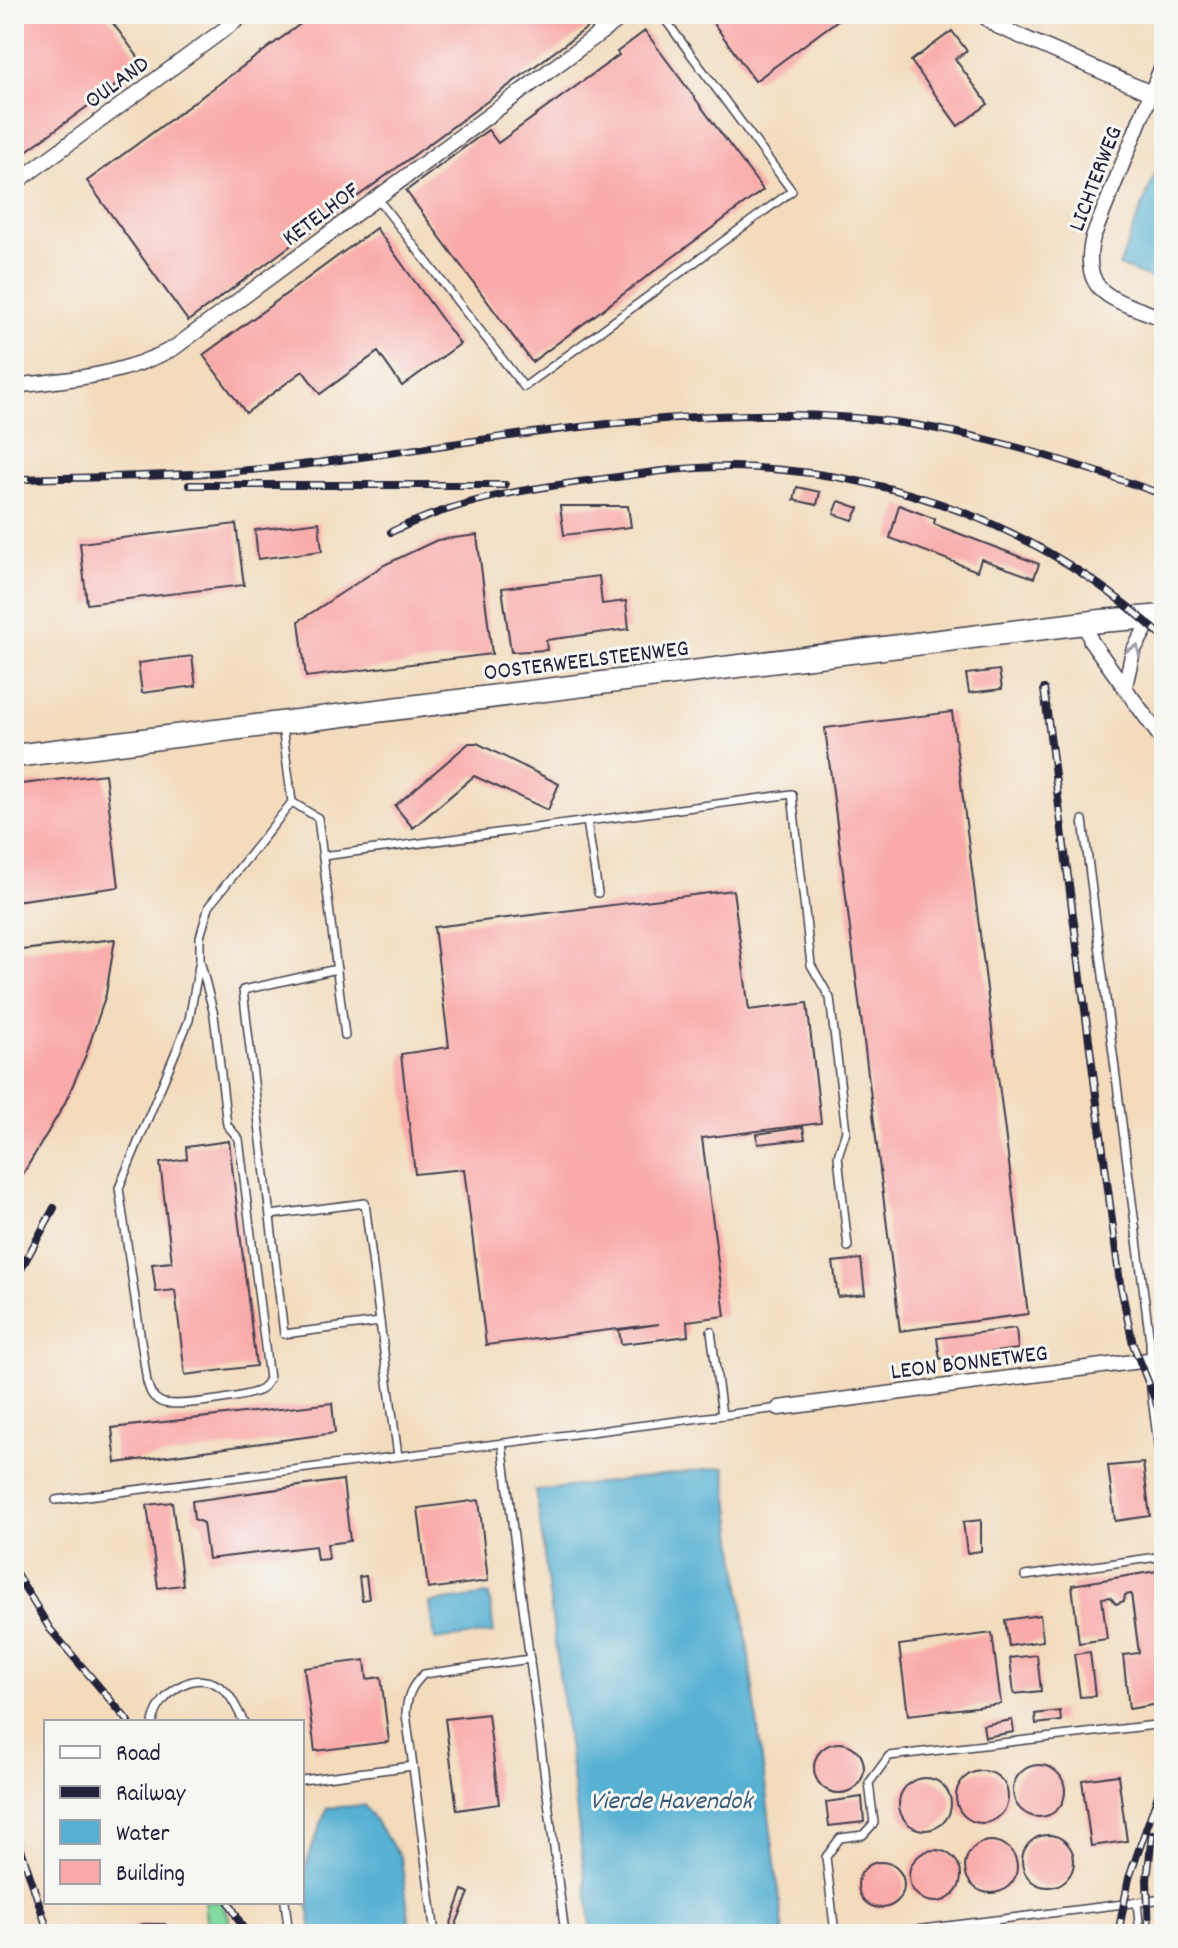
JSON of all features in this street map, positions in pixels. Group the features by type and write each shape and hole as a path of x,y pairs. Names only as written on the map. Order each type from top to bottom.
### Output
{"main road":[{"name":"OOSTERWEELSTEENWEG","path":"14,756 1159,616"}],"street":[{"name":"OULAND","path":"14,184 245,14"},
{"name":"KETELHOF","path":"14,386 114,373 139,366 174,348 626,14"},
{"path":"981,14 997,26 1151,93"},
{"name":"LICHTERWEG","path":"1164,61 1093,237 1087,261 1092,280 1105,295 1164,319"},
{"path":"1125,686 1133,651 1159,616"},
{"path":"1085,623 1091,641 1164,742"},
{"name":"LEON BONNETWEG","path":"779,1408 1157,1359"}],"lane":[{"path":"377,198 524,387 792,191 661,14"},
{"path":"200,960 214,1015 227,1125 239,1139 269,1379 264,1388 252,1393 177,1404 163,1403 152,1396 147,1382 119,1188 189,1020 200,960 200,937 209,906 292,802 281,723"},
{"path":"323,856 792,794 811,965 830,998 846,1131 838,1156 848,1247"},
{"path":"292,802 318,818 345,1036"},
{"path":"1083,820 1157,1359 1164,1492"},
{"path":"587,821 598,893"},
{"path":"337,969 243,990 284,1334 380,1322"},
{"path":"270,1215 365,1203 398,1456"},
{"path":"711,1331 722,1415"},
{"path":"56,1500 779,1408"},
{"path":"502,1443 565,1934"},
{"path":"1025,1576 1164,1556"},
{"path":"435,1934 406,1714 407,1697 424,1674 530,1659"},
{"path":"154,1720 162,1698 185,1683 200,1681 214,1683 227,1691 243,1720"},
{"path":"835,1934 826,1857 840,1838 863,1835 874,1823 869,1783 889,1756 1164,1724"},
{"path":"304,1780 413,1766"},
{"path":"883,1934 1164,1899"},
{"path":"1137,1902 1140,1934"},
{"path":"285,1904 289,1934"}],"green space":[{"path":"204,1904 222,1904 229,1918 230,1934 208,1934"}],"water":[{"path":"1164,151 1164,284 1119,266"},
{"name":"Vierde Havendok","path":"725,1467 784,1934 592,1934 536,1491"},
{"path":"489,1595 494,1633 435,1640 430,1603"},
{"path":"364,1805 401,1858 411,1934 312,1934 304,1870 327,1808"}],"building":[{"path":"14,14 106,14 144,65 14,160"},
{"path":"314,14 606,14 188,321 87,181"},
{"path":"707,14 846,14 755,81"},
{"path":"645,31 763,190 532,362 406,191 488,130 498,143 619,55 617,52"},
{"path":"952,31 967,51 955,59 988,104 958,126 911,61"},
{"path":"376,228 460,344 402,386 378,352 320,394 303,371 246,413 203,355"},
{"path":"797,487 820,492 817,505 794,500"},
{"path":"839,501 859,508 853,520 834,514"},
{"path":"899,505 935,519 934,524 1039,564 1034,578 981,559 977,571 890,538"},
{"path":"560,506 628,506 631,527 564,535"},
{"path":"319,522 322,551 258,559 255,530"},
{"path":"236,524 244,585 87,604 80,543"},
{"path":"477,535 492,654 306,677 299,621 384,565 437,540"},
{"path":"599,576 602,604 626,601 629,629 546,640 547,650 511,652 502,588"},
{"path":"192,656 196,686 142,693 138,663"},
{"path":"999,670 1002,689 969,693 966,674"},
{"path":"952,712 1028,1314 900,1331 825,728"},
{"path":"469,743 477,743 559,784 548,810 474,776 413,828 395,806"},
{"path":"105,774 119,887 14,901 14,785"},
{"path":"733,890 749,1010 807,1003 821,1123 702,1138 725,1316 687,1321 688,1336 621,1344 619,1330 659,1324 486,1345 464,1169 415,1174 401,1054 449,1047 434,927"},
{"path":"115,939 106,994 86,1055 64,1105 14,1189 14,951"},
{"path":"803,1127 805,1139 758,1144 757,1134"},
{"path":"229,1141 256,1366 185,1375 175,1290 156,1292 152,1264 172,1262 160,1163 187,1159 186,1147"},
{"path":"861,1259 865,1294 838,1297 833,1262"},
{"path":"1016,1328 1018,1349 940,1359 937,1338"},
{"path":"332,1403 335,1433 116,1463 112,1428"},
{"path":"1143,1463 1150,1516 1115,1521 1108,1466"},
{"path":"343,1480 350,1541 327,1544 329,1559 317,1560 315,1546 208,1559 203,1523 194,1519 192,1501"},
{"path":"479,1500 488,1581 428,1589 418,1508"},
{"path":"172,1502 183,1585 158,1588 147,1505"},
{"path":"981,1520 981,1551 967,1553 963,1522"},
{"path":"1157,1571 1164,1625 1164,1703 1129,1709 1123,1655 1139,1653 1131,1594 1125,1595 1124,1601 1116,1604 1110,1597 1102,1598 1107,1639 1079,1643 1072,1585"},
{"path":"366,1576 369,1599 362,1600 359,1577"},
{"path":"1040,1615 1043,1641 1009,1646 1005,1620"},
{"path":"992,1633 1001,1704 908,1715 899,1645"},
{"path":"1090,1652 1095,1696 1080,1697 1074,1654"},
{"path":"1037,1655 1041,1691 1014,1694 1010,1658"},
{"path":"365,1660 367,1679 381,1677 389,1742 315,1751 304,1668"},
{"path":"1060,1711 1061,1721 1036,1724 1035,1714"},
{"path":"488,1714 499,1804 457,1810 445,1719"},
{"path":"1012,1720 1014,1732 985,1737 983,1725"},
{"path":"839,1743 857,1750 864,1768 857,1786 839,1793 821,1786 814,1768 821,1750"},
{"path":"1039,1765 1058,1772 1065,1791 1058,1810 1039,1817 1020,1810 1013,1791 1020,1772"},
{"path":"982,1771 1001,1778 1008,1797 1001,1816 982,1823 963,1816 956,1797 963,1778"},
{"path":"1118,1775 1127,1841 1091,1846 1082,1780"},
{"path":"925,1778 944,1785 951,1804 944,1823 925,1830 906,1823 899,1804 906,1785"},
{"path":"862,1797 864,1822 829,1826 826,1802"},
{"path":"1048,1835 1067,1842 1074,1861 1067,1880 1048,1887 1029,1880 1022,1861 1029,1842"},
{"path":"991,1841 1010,1848 1017,1867 1010,1886 991,1893 972,1886 965,1867 972,1848"},
{"path":"935,1850 954,1857 961,1876 954,1895 935,1902 916,1895 909,1876 916,1857"},
{"path":"881,1862 897,1869 904,1885 897,1901 881,1908 865,1901 858,1885 865,1869"},
{"path":"463,1890 469,1893 452,1934 447,1934"},
{"path":"143,1924 165,1924 166,1934 122,1934 122,1930"}],"railway":[{"path":"14,479 235,471 581,427 718,416 787,415 895,422 973,436 1050,457 1164,495"},
{"path":"391,532 466,504 542,487 699,468 793,471 852,480 909,494 965,513 1070,565 1118,599 1164,638"},
{"path":"189,485 505,485"},
{"path":"1044,689 1120,1283 1133,1344 1164,1422"},
{"path":"14,1282 54,1208"},
{"path":"14,1570 50,1629 127,1720"},
{"path":"1118,1934 1129,1878 1164,1778"},
{"path":"14,1828 49,1934"},
{"path":"1149,1934 1147,1880 1152,1834"},
{"path":"230,1904 246,1934"}]}
